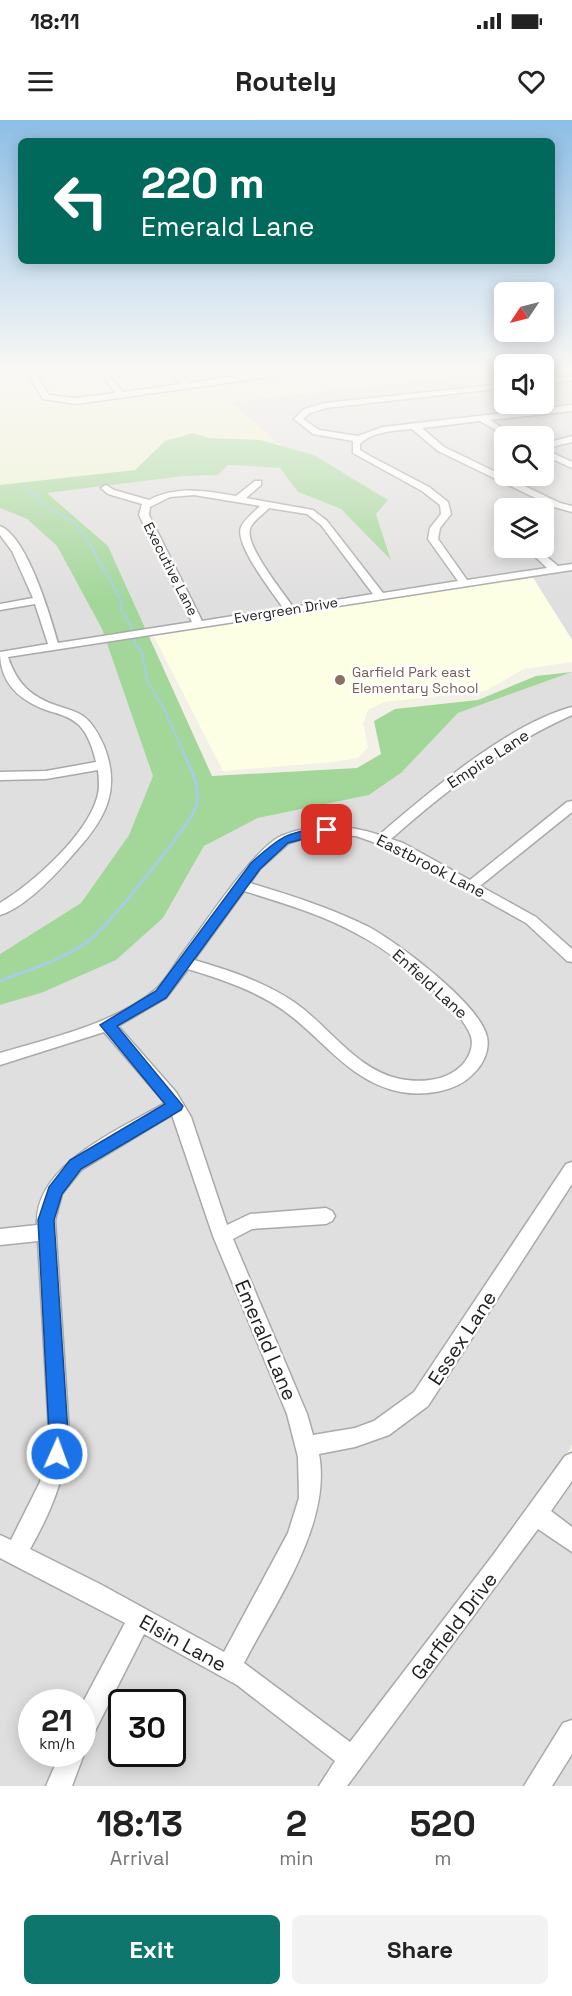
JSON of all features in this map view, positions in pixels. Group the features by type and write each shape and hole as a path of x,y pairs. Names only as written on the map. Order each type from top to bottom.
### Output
{"street":[{"path":"357,446 356,451 363,456 435,495 445,504 446,514 435,528 433,539 464,583"},
{"path":"437,446 557,505 572,509"},
{"path":"554,457 572,465"},
{"path":"240,498 258,483"},
{"path":"106,488 111,492 150,503"},
{"name":"Executive Lane","path":"198,624 143,511 150,503 168,494 194,492 303,510 320,519 380,596"},
{"path":"267,504 245,529 245,537 261,567 290,610"},
{"path":"0,529 9,536 18,551 54,647"},
{"path":"542,558 555,569"},
{"name":"Evergreen Drive","path":"1,655 572,567"},
{"path":"0,606 38,600"},
{"path":"0,910 34,885 95,818 105,794 103,765 95,741 86,725 75,715 41,704 16,689 8,677 1,655"},
{"name":"Empire Lane","path":"382,839 459,774 533,730 572,711"},
{"path":"0,776 46,776 103,765"},
{"path":"472,885 572,805"},
{"name":"Eastbrook Lane","path":"0,1059 107,1025 161,994 186,963 255,866 284,840 298,835 342,830 382,839 472,885 544,929 572,957"},
{"name":"Enfield Lane","path":"186,963 233,977 279,1000 301,1016 351,1062 386,1081 414,1087 443,1084 465,1072 473,1064 480,1045 478,1035 467,1015 391,949 367,933 315,908 241,885"},
{"name":"Emerald Lane","path":"107,1025 175,1106 185,1122 222,1236 258,1316 297,1414 307,1446 311,1478 305,1518 283,1569 228,1669"},
{"path":"8,1550 40,1509 55,1474 59,1433 46,1220 54,1191 75,1165 175,1106"},
{"name":"Essex Lane","path":"307,1446 362,1438 377,1432 392,1424 422,1399 572,1169"},
{"path":"222,1236 250,1222 326,1216"},
{"path":"0,1237 47,1232"},
{"name":"Garfield Drive","path":"332,1786 572,1463"},
{"path":"536,1514 572,1541"},
{"name":"Elsin Lane","path":"8,1550 228,1669 277,1699 352,1760"},
{"path":"96,1703 139,1619"},
{"path":"537,1786 572,1732"},
{"path":"59,1786 67,1767"}],"shaded area":[{"path":"0,446 159,446 148,469 0,489"},
{"path":"281,446 494,446 494,486 554,486 554,446 572,446 572,640 530,573 147,632 108,546 47,493 184,476 217,475 228,465 280,468 298,492 341,509 391,558 376,514 388,500 314,455"},
{"path":"0,508 27,519 57,546 102,629 154,776 129,835 81,903 0,954"},
{"name":"Garfield Park east Elementary School","path":"530,573 572,640 572,662 524,669 485,691 384,702 368,710 363,724 368,747 358,758 334,762 223,771 151,631"},
{"path":"572,672 572,1444 541,1505 572,1457 572,1786 0,1786 0,1005 41,993 163,918 204,846 258,818 369,795 401,773 458,713"}],"green space":[{"path":"160,446 281,446 314,455 388,500 376,514 391,560 341,509 298,492 280,468 228,465 218,475 184,476 47,493 108,546 212,776 357,768 381,754 374,721 395,709 478,700 536,676 572,672 458,713 401,773 369,795 258,818 204,846 163,918 116,960 41,993 0,1005 0,954 81,903 129,835 153,776 102,629 57,546 27,519 0,508 0,485 135,470"}],"waterway":[{"path":"25,485 28,493 36,496 38,502 73,522 87,539"},
{"path":"86,538 122,602 120,608 132,628 135,644 142,652 147,681 162,705 184,753"},
{"path":"0,981 48,963 92,938 149,872 182,830 197,804 196,784 183,752"}],"place":[{"name":"Garfield Park east Elementary School","path":"340,680"}],"route":[{"path":"57,1454 59,1433 46,1220 54,1191 75,1165 175,1106 170,1096 123,1046 107,1025 161,994 203,940 255,866 284,840 313,831 327,830"}]}
